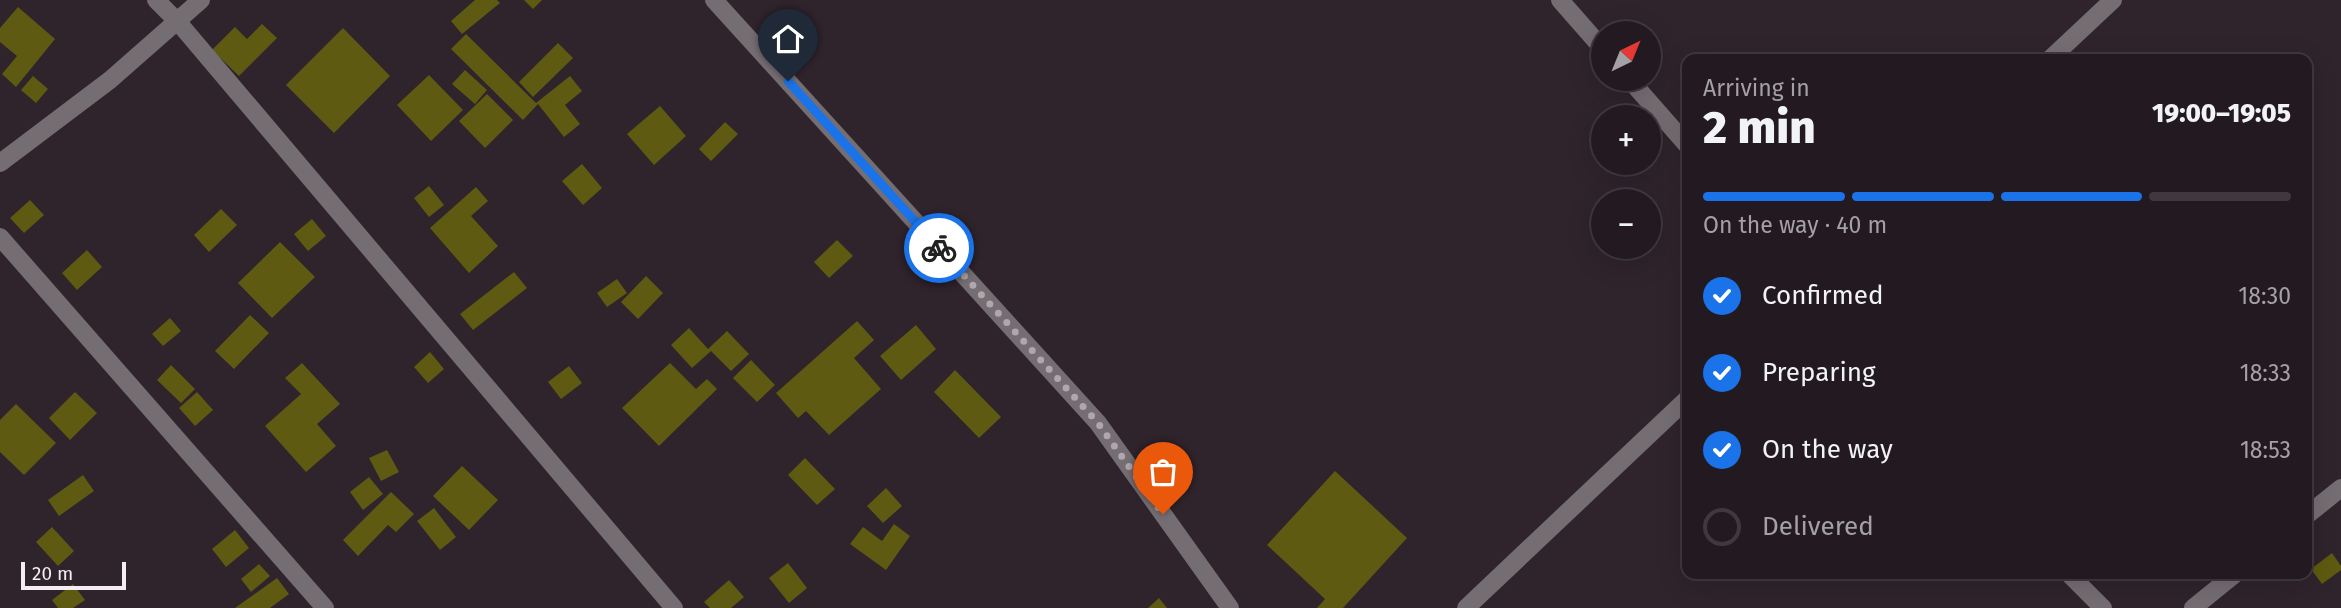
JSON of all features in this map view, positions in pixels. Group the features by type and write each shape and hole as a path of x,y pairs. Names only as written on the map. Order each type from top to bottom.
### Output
{"street":[{"path":"156,0 178,22 674,608"},
{"path":"0,163 110,80 201,0"},
{"path":"714,0 1098,423 1226,607"},
{"path":"1560,0 1591,35"},
{"path":"2055,54 2113,0"},
{"path":"1640,91 1682,139"},
{"path":"0,237 324,608"},
{"path":"1466,608 1682,404"},
{"path":"2312,511 2341,488"},
{"path":"2074,579 2103,608"},
{"path":"2193,608 2229,579"}],"building":[{"path":"475,0 497,0 500,3 462,34 451,21"},
{"path":"524,0 542,0 533,9"},
{"path":"18,7 55,39 16,87 2,74 17,56 0,42 0,28"},
{"path":"262,24 277,38 239,76 212,50 235,27 247,39"},
{"path":"343,28 390,76 334,133 286,85"},
{"path":"466,34 536,103 570,76 582,91 565,105 580,124 564,137 538,104 523,120 451,49"},
{"path":"558,43 573,58 533,97 519,82"},
{"path":"465,70 487,90 475,104 452,84"},
{"path":"429,75 463,110 431,141 397,105"},
{"path":"33,76 48,89 36,103 21,90"},
{"path":"487,94 513,120 485,148 459,121"},
{"path":"660,106 686,136 654,165 627,134"},
{"path":"725,122 738,134 711,161 699,149"},
{"path":"582,164 602,188 583,205 562,181"},
{"path":"429,186 444,205 429,217 414,198"},
{"path":"476,187 488,201 471,216 498,246 469,273 430,228"},
{"path":"30,200 44,215 24,233 10,218"},
{"path":"221,209 237,225 209,252 194,235"},
{"path":"312,219 326,236 308,251 294,234"},
{"path":"837,240 853,256 829,278 814,262"},
{"path":"280,242 315,277 272,318 238,283"},
{"path":"87,250 102,267 77,290 62,273"},
{"path":"514,272 527,288 473,330 460,314"},
{"path":"646,276 663,293 638,319 621,302"},
{"path":"617,279 627,293 607,307 597,293"},
{"path":"250,315 269,333 234,369 215,351"},
{"path":"170,318 181,331 163,346 152,334"},
{"path":"857,321 874,340 854,358 881,389 829,435 806,411 798,418 776,393"},
{"path":"916,325 936,349 901,380 880,356"},
{"path":"689,328 708,349 727,331 749,354 731,371 711,351 692,368 671,345"},
{"path":"430,352 444,369 428,383 414,367"},
{"path":"751,360 775,385 757,402 733,378"},
{"path":"302,363 340,404 317,424 336,446 306,472 265,426 301,394 285,378"},
{"path":"670,363 696,389 707,379 717,389 659,446 622,408"},
{"path":"171,365 195,389 181,403 157,380"},
{"path":"569,366 582,383 561,399 548,382"},
{"path":"955,370 1001,417 979,438 934,392"},
{"path":"75,392 97,413 70,440 49,418"},
{"path":"197,392 213,410 195,426 179,408"},
{"path":"16,404 56,443 24,475 0,452 0,420"},
{"path":"387,450 399,472 381,481 369,458"},
{"path":"805,458 835,489 817,505 788,475"},
{"path":"462,466 498,500 469,530 433,496"},
{"path":"1335,471 1407,538 1343,608 1317,608 1325,599 1267,545"},
{"path":"83,475 94,491 59,516 48,500"},
{"path":"369,477 383,494 363,510 350,492"},
{"path":"886,488 902,506 883,523 867,506"},
{"path":"391,492 414,514 396,532 388,525 358,556 343,540"},
{"path":"434,508 456,537 440,550 417,521"},
{"path":"894,524 910,536 886,570 850,544 863,527 882,541"},
{"path":"52,527 74,551 58,566 36,542"},
{"path":"235,530 249,548 226,567 212,549"},
{"path":"2332,553 2341,566 2341,570 2322,584 2312,568"},
{"path":"788,563 807,588 789,603 769,578"},
{"path":"259,564 270,576 251,592 241,579"},
{"path":"277,578 289,594 270,608 235,608"},
{"path":"729,580 744,597 731,608 710,608 704,602"},
{"path":"73,584 85,600 73,608 58,608 52,600"},
{"path":"1159,598 1167,608 1148,608"}],"way so far":[{"path":"939,248 1098,423 1163,514"}],"route":[{"path":"788,81 939,248"}]}
